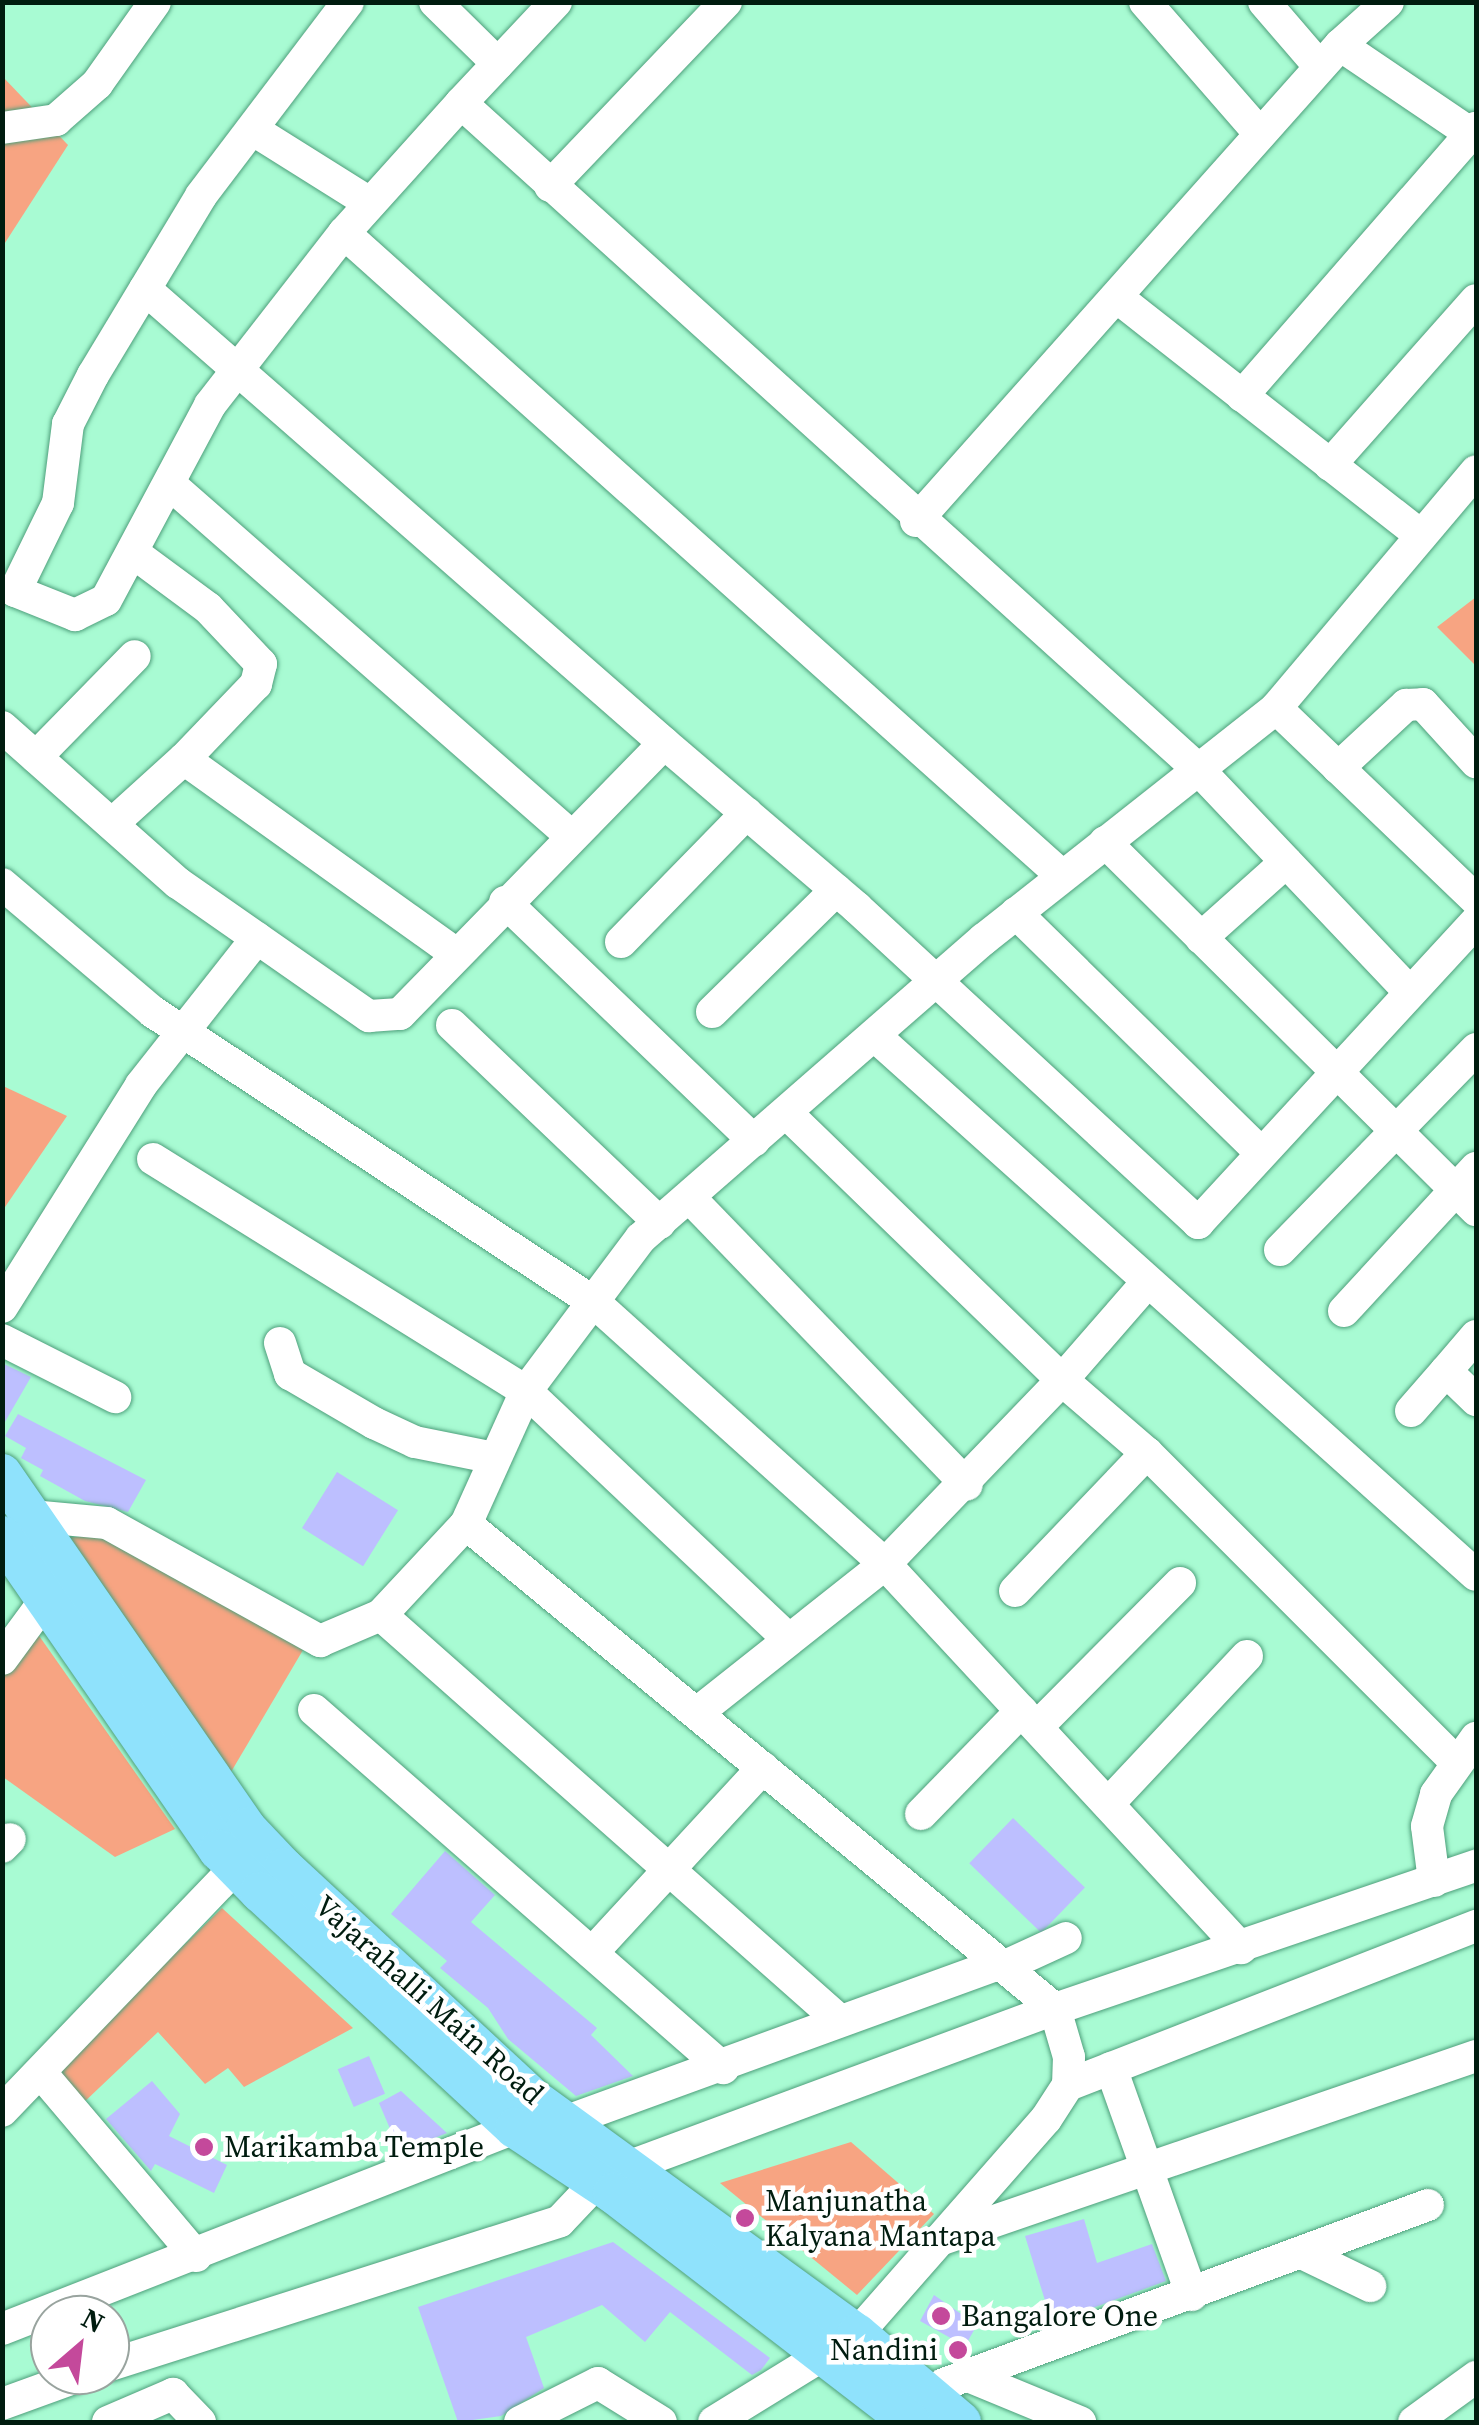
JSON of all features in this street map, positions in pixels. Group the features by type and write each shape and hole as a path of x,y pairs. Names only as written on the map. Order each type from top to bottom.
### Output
{"main road":[{"name":"Vajarahalli Main Road","path":"2,1474 17,1526 46,1599 236,1867 515,2128 841,2343"},
{"name":"Vajarahalli Main Road","path":"17,1526 246,1828 567,2121 633,2165 841,2343 913,2410 961,2422"}],"street":[{"path":"2,128 56,120 97,84 155,2"},
{"path":"348,2 255,131 201,196 144,289 68,424 58,504 6,592 75,616 106,600 172,486 210,404 344,233 556,2"},
{"path":"435,2 498,64"},
{"path":"550,186 726,2"},
{"path":"1145,2 1260,134"},
{"path":"1242,396 1475,133 1329,56 1264,2"},
{"path":"916,522 1329,56 1388,2"},
{"path":"461,104 916,522 1199,770 1409,991"},
{"path":"255,131 370,203"},
{"path":"344,233 1061,876"},
{"path":"144,289 836,890 1193,1222 1202,1222 1258,1150 1476,922"},
{"path":"1118,298 1421,536"},
{"path":"1330,465 1476,300"},
{"path":"17,1526 108,1523 302,1636 337,1640 381,1615 466,1524 526,1390 660,1223 1016,913 1276,708 1476,471"},
{"path":"172,486 570,835"},
{"path":"112,824 184,759 256,684 261,664 208,608 135,554"},
{"path":"36,756 135,656"},
{"path":"1338,768 1406,705 1422,704 1476,762"},
{"path":"1276,708 1476,900"},
{"path":"2,727 112,824 257,938 369,1016 400,1014 664,742"},
{"path":"184,759 456,954"},
{"path":"621,942 747,813"},
{"path":"1105,842 1394,1130 1470,1189 1344,1311"},
{"path":"1201,938 1286,862"},
{"path":"2,884 180,1030 595,1302 885,1564 1241,1948"},
{"path":"712,1012 836,890"},
{"path":"505,902 754,1141"},
{"path":"1016,913 1258,1150"},
{"path":"2,1308 50,1221 180,1030 257,938"},
{"path":"452,1025 660,1223"},
{"path":"874,1036 1144,1286 1476,1575"},
{"path":"1280,1250 1476,1049"},
{"path":"786,1113 1062,1380 1466,1749 1427,1826 1434,1881"},
{"path":"153,1159 526,1390 787,1638"},
{"path":"691,1199 968,1485"},
{"path":"697,1713 885,1564 968,1485 1144,1286"},
{"path":"1411,1411 1476,1336"},
{"path":"2,1340 116,1397"},
{"path":"280,1343 290,1374 374,1423 415,1442 494,1458"},
{"path":"1446,1372 1476,1400"},
{"path":"1015,1591 1147,1454"},
{"path":"466,1524 1055,2009 1069,2057 1068,2085"},
{"path":"921,1814 1180,1583"},
{"path":"2,1659 46,1599"},
{"path":"381,1615 839,2020"},
{"path":"1108,1804 1247,1656"},
{"path":"314,1710 723,2068"},
{"path":"592,1953 764,1768"},
{"path":"130,2359 560,2221 597,2182 633,2165 1055,2009 1476,1866"},
{"path":"2,2111 236,1867"},
{"path":"714,2422 841,2343 940,2239 1068,2085 1476,1926"},
{"path":"567,2121 723,2068 839,2020 1002,1965 1066,1938"},
{"path":"940,2239 1476,2056"},
{"path":"1111,2068 1192,2295"},
{"path":"41,2072 196,2256"},
{"path":"8,2318 196,2256 515,2128"},
{"path":"913,2410 972,2378 1428,2205"},
{"path":"1302,2253 1370,2286"},
{"path":"1414,2422 1476,2376"},
{"path":"972,2378 1080,2422"},
{"path":"520,2422 598,2383 661,2422"},
{"path":"2,2404 30,2394"},
{"path":"108,2422 173,2394 200,2422"}],"shaded area":[{"path":"3,77 68,145 3,246"},
{"path":"1476,597 1476,666 1437,627"},
{"path":"3,1086 67,1116 3,1210"},
{"path":"114,1536 303,1650 231,1772 70,1537"},
{"path":"35,1630 175,1829 115,1857 3,1777 2,1673"},
{"path":"222,1908 353,2028 244,2087 228,2068 205,2084 158,2032 80,2106 54,2072"},
{"path":"851,2142 934,2214 857,2295 720,2183"}],"building":[{"path":"2,1363 31,1377 2,1427"},
{"path":"18,1414 146,1480 128,1512 85,1501 40,1476 43,1470 21,1458 26,1448 5,1436"},
{"path":"337,1472 398,1510 363,1566 302,1528"},
{"path":"1013,1818 1085,1887 1041,1933 969,1863"},
{"path":"445,1851 495,1895 471,1922 597,2028 591,2035 633,2076 576,2096 508,2039 488,2008 440,1968 447,1961 391,1914"},
{"path":"369,2056 385,2094 354,2107 338,2069"},
{"path":"152,2081 180,2114 169,2136 227,2165 214,2193 155,2164 151,2171 106,2119"},
{"path":"401,2091 447,2133 400,2152 379,2103"},
{"path":"1084,2219 1097,2263 1152,2244 1166,2281 1052,2323 1025,2236"},
{"path":"613,2242 770,2358 761,2370 752,2375 670,2312 645,2342 602,2305 526,2337 544,2388 501,2416 458,2422 418,2307"},
{"path":"934,2295 977,2325 965,2346 920,2321"}],"place":[{"name":"Marikamba Temple","path":"204,2147"},
{"name":"Manjunatha Kalyana Mantapa","path":"745,2218"},
{"name":"Bangalore One","path":"941,2316"},
{"name":"Nandini","path":"958,2350"}]}
